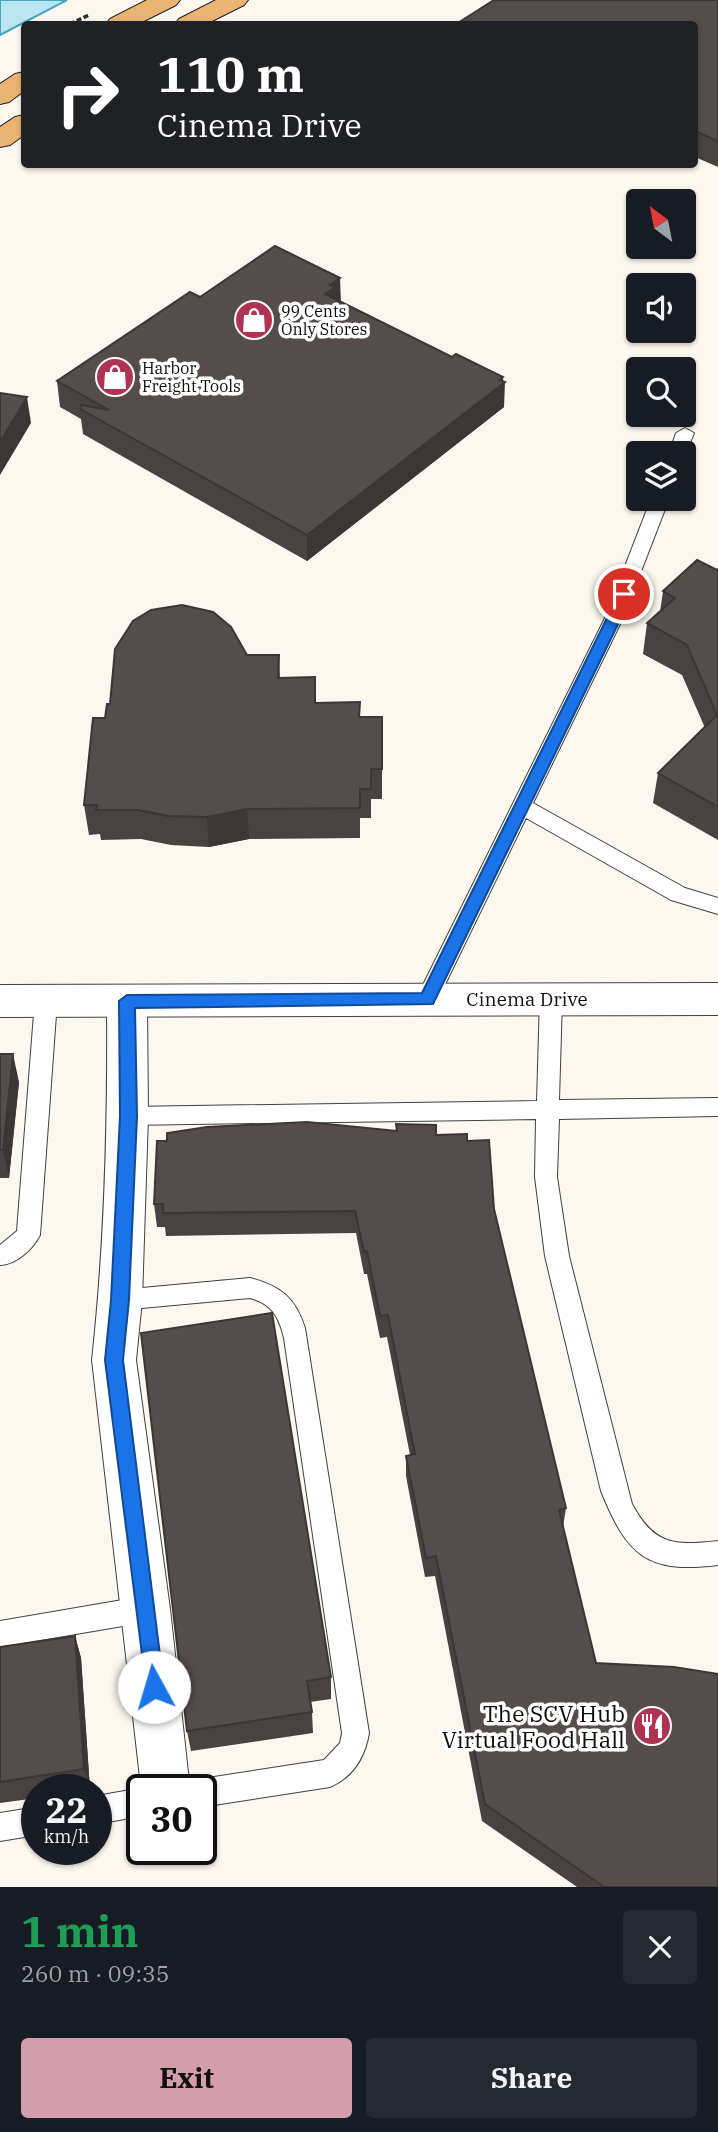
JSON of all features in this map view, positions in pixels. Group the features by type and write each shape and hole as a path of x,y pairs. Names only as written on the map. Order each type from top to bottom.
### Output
{"main road":[{"path":"125,21 167,0"},
{"path":"194,21 235,0"},
{"path":"0,96 21,82"},
{"path":"0,139 21,125"}],"street":[{"name":"Cinema Drive","path":"0,1001 718,999"},
{"path":"127,1001 128,1116 120,1300 114,1360 146,1609 163,1774"}],"lane":[{"path":"682,441 685,433"},
{"path":"427,999 614,618 655,511"},
{"path":"523,807 678,894 718,906"},
{"path":"551,999 546,1177 557,1256 614,1491 621,1511 638,1540 661,1551 692,1557 718,1553"},
{"path":"0,1255 6,1255 28,1235 46,1001"},
{"path":"128,1116 718,1107"},
{"path":"120,1300 250,1288 278,1298 290,1313 296,1338 356,1725 355,1744 344,1763 330,1773 217,1791"},
{"path":"0,1634 146,1609"},
{"path":"0,1827 21,1824"}],"water":[{"path":"0,0 67,0 27,21 21,21 21,24 0,35"}],"building":[{"path":"494,0 718,0 718,141 698,132 698,21 461,21"},
{"path":"275,246 340,278 330,285 335,287 325,294 452,357 456,354 503,377 500,380 505,382 307,535 80,409 81,405 109,410 57,381 190,292 200,297"},
{"path":"0,393 27,397 0,442"},
{"path":"697,560 718,569 718,807 658,773 717,715 687,645 647,623 675,598 663,591"},
{"path":"182,605 213,612 231,627 247,655 279,655 278,678 315,677 315,703 360,702 359,717 382,717 382,769 371,769 371,789 360,789 360,808 247,809 207,817 168,816 138,810 96,810 97,805 84,805 93,718 105,718 107,704 110,704 115,649 133,621 151,610"},
{"path":"0,1054 13,1054 3,1150 0,1150"},
{"path":"307,1122 397,1131 396,1124 436,1125 436,1135 467,1134 467,1141 489,1140 494,1209 566,1508 559,1510 596,1663 674,1667 718,1674 718,1887 604,1887 485,1804 436,1556 426,1558 406,1456 415,1454 388,1315 380,1316 367,1251 364,1252 355,1211 163,1213 163,1204 154,1204 157,1141 167,1141 167,1133 207,1127"},
{"path":"272,1313 331,1677 307,1681 312,1712 187,1731 141,1333"},
{"path":"75,1636 84,1769 52,1774 21,1774 21,1779 0,1782 0,1647"}],"place":[{"name":"99 Cents Only Stores","path":"254,320"},
{"name":"Harbor Freight Tools","path":"115,377"},
{"name":"The SCV Hub Virtual Food Hall","path":"652,1726"}],"route":[{"path":"154,1687 114,1360 120,1300 128,1116 127,1001 427,999 523,807 624,594"}]}
